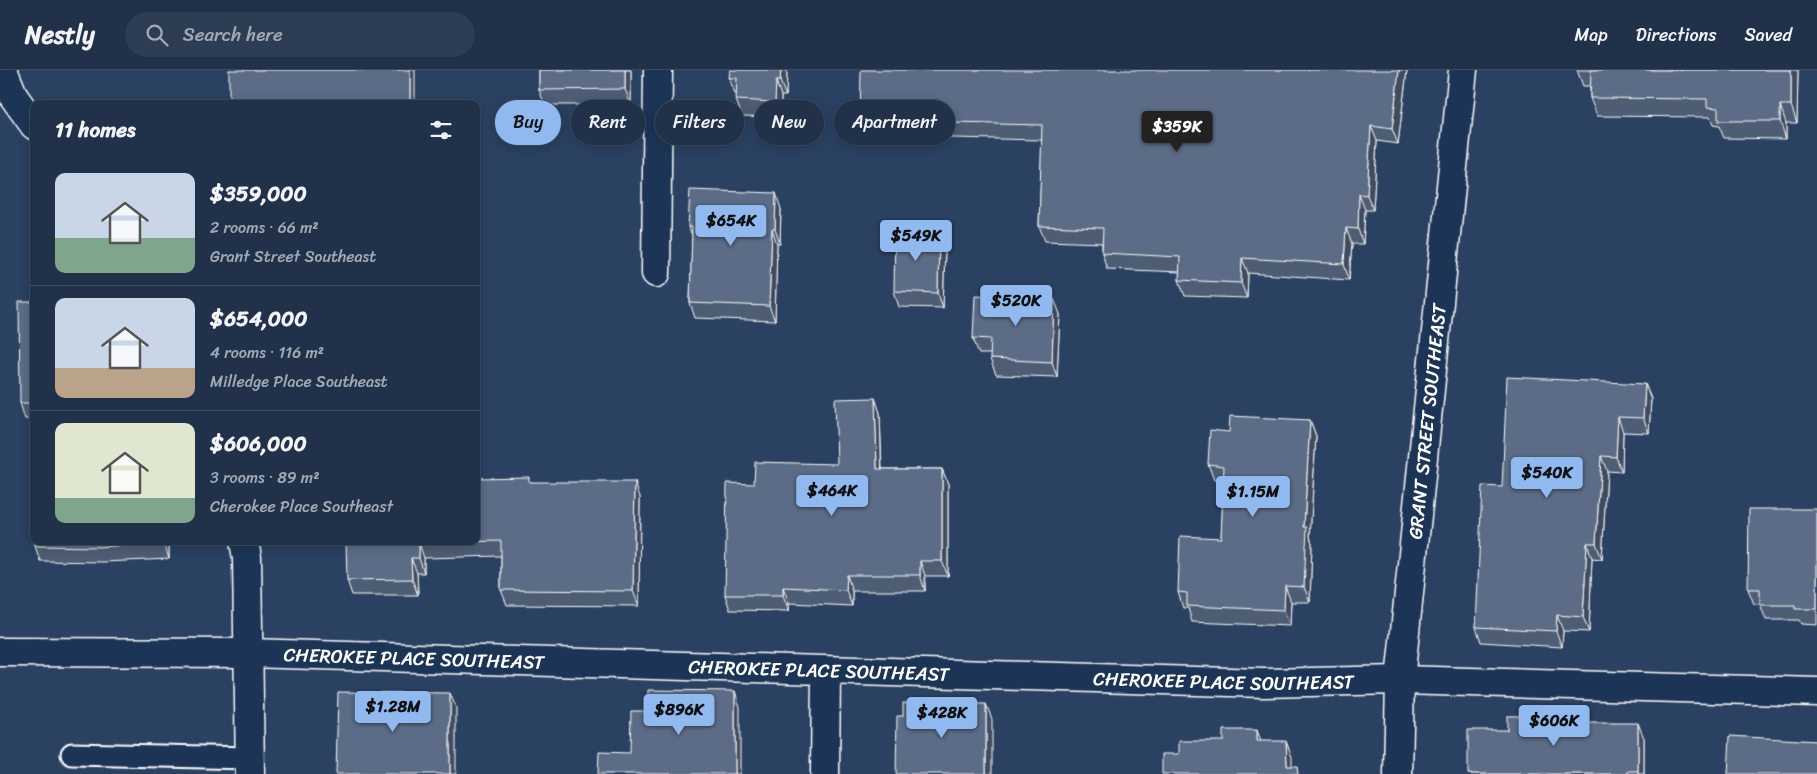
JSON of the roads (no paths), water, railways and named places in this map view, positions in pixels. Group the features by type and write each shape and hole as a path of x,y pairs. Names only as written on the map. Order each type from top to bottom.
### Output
{"street":[{"path":"3,70 14,97 30,119"},
{"path":"656,273 658,70"},
{"name":"GRANT STREET SOUTHEAST","path":"1398,774 1400,680 1463,70"},
{"path":"245,545 248,558 250,766"},
{"name":"CHEROKEE PLACE SOUTHEAST","path":"0,652 248,653 1264,683 1400,680 1817,692"},
{"path":"825,774 826,671"}],"lane":[{"path":"72,754 250,766"}]}
